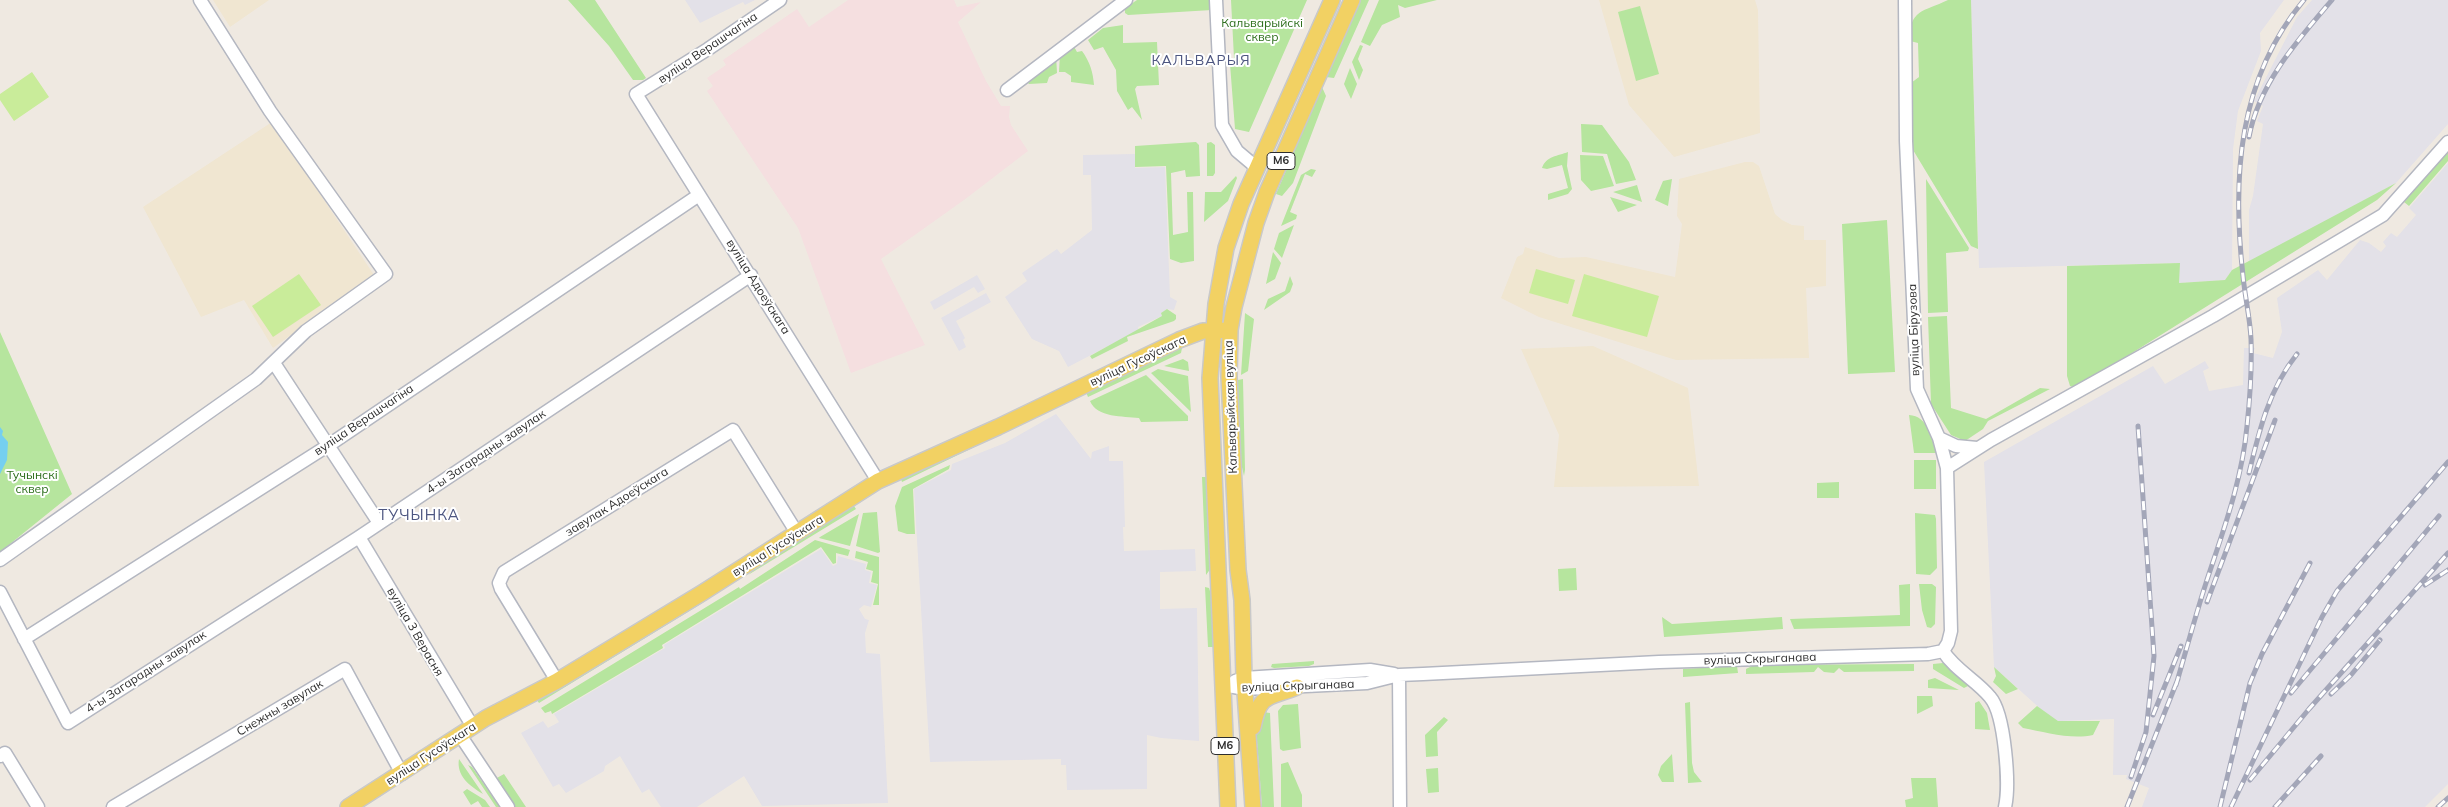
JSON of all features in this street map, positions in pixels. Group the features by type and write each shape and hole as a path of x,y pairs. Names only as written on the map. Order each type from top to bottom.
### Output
{"main road":[{"name":"Кальварыйская вуліца","path":"1228,807 1210,378 1212,330 1226,248 1256,167 1332,0"},
{"name":"Кальварыйская вуліца","path":"1253,807 1242,600 1238,570 1229,385 1230,330 1256,223 1275,174 1352,0"},
{"path":"1256,167 1275,174"},
{"name":"вуліца Гусоўскага","path":"348,807 466,731 557,681 878,481 998,427 1174,342 1203,331 1230,330"},
{"path":"1249,743 1256,710 1262,700 1297,687"}],"street":[{"path":"0,560 256,379 306,331 386,274 270,111 200,0"},
{"name":"вуліца Верашчагіна","path":"636,94 708,50 780,0"},
{"path":"1007,90 1126,0"},
{"path":"1216,0 1222,125 1237,151 1256,167"},
{"name":"вуліца Бірузова","path":"1905,0 1906,141 1916,389 1939,438 1946,468 1951,631 1948,643 1942,651"},
{"name":"вуліца Адоеўскага","path":"636,94 751,275 878,481"},
{"path":"1946,468 1977,448 2213,316 2383,215 2448,142"},
{"name":"вуліца Верашчагіна","path":"24,639 329,445 699,194"},
{"name":"4-ы Загарадны завулак","path":"24,639 68,723 359,537 751,275"},
{"path":"274,363 379,523"},
{"name":"завулак Адоеўскага","path":"557,681 501,589 499,583 504,572 733,430 797,533"},
{"path":"1939,438 1956,446 1977,448"},
{"name":"вуліца 3 Верасня","path":"359,537 508,807"},
{"path":"0,592 24,639"},
{"path":"1942,651 1952,664 1990,696 1997,708 2004,738 2005,807"},
{"name":"вуліца Скрыганава","path":"1245,684 1297,687 1367,683 1398,675 1539,667 1928,654 1942,651"},
{"name":"Снежны завулак","path":"113,807 345,669 402,774"},
{"name":"вуліца Скрыганава","path":"1223,685 1370,670 1398,675"},
{"path":"1398,675 1400,807"},
{"path":"0,756 5,753 38,807"}],"shaded area":[{"path":"213,0 269,0 230,27"},
{"path":"685,0 755,0 745,5 743,2 700,23"},
{"path":"848,0 954,0 957,7 981,2 958,22 986,81 1001,106 1010,106 1009,117 1011,125 1028,151 964,200 881,259 925,345 851,373 798,228 707,91 713,86 707,78 726,65 723,60 797,9 809,27"},
{"path":"1599,0 1755,0 1758,10 1760,133 1674,157 1629,105"},
{"path":"1971,0 2284,0 2260,33 2261,51 2238,111 2233,149 2232,270 2225,280 2179,283 2179,263 1979,268"},
{"path":"2312,0 2448,0 2448,124 2396,183 2249,263 2249,210 2253,196 2263,124 2257,121 2263,106 2254,101 2297,17"},
{"path":"272,122 374,275 273,348 244,300 201,317 143,207"},
{"path":"1135,154 1135,168 1165,167 1170,297 1177,301 1174,310 1167,309 1161,313 1162,316 1138,327 1139,330 1068,367 1059,351 1032,339 1005,297 1027,281 1022,273 1057,249 1061,254 1092,230 1091,175 1083,175 1083,155"},
{"path":"1745,162 1753,162 1759,166 1775,214 1792,225 1804,226 1804,240 1826,240 1826,286 1806,288 1809,358 1676,360 1539,317 1501,298 1517,257 1523,254 1525,247 1559,258 1586,257 1675,277 1682,224 1677,216 1679,179"},
{"path":"2448,163 2448,784 2425,807 2142,807 2149,788 2126,779 2127,775 2113,775 2114,719 2058,721 2044,712 1994,667 1984,462 2153,366 2165,384 2205,361 2209,368 2203,371 2209,391 2243,385 2244,348 2255,348 2253,353 2273,358 2282,332 2277,298 2318,270 2327,280 2360,240 2369,243 2381,252 2386,246 2383,242 2391,233 2397,237 2416,215 2409,208"},
{"path":"977,275 985,289 978,293 974,287 934,310 930,302"},
{"path":"986,293 991,302 956,321 965,338 963,340 966,347 959,351 941,318"},
{"path":"1593,346 1688,388 1699,486 1554,487 1559,435 1521,349"},
{"path":"1056,414 1091,459 1092,452 1109,446 1109,461 1123,461 1124,551 1195,549 1196,571 1160,572 1160,609 1197,608 1199,741 1147,735 1147,789 1067,790 1066,765 1061,765 1061,759 930,762 914,489 951,470 952,464 1005,443"},
{"path":"821,549 833,566 837,564 838,556 866,564 865,570 871,572 869,583 877,585 871,607 864,605 859,609 865,619 869,620 865,633 866,653 880,654 888,803 762,806 744,776 697,807 661,807 649,789 642,793 620,756 605,766 604,771 566,793 559,784 553,787 521,733 543,721 548,728 559,722 554,714 665,648 664,645"}],"green space":[{"path":"568,0 595,0 646,78 643,80 633,80 609,46"},
{"path":"1137,0 1211,0 1212,10 1128,15 1125,13 1125,8"},
{"name":"Кальварыйскі сквер","path":"1231,0 1307,0 1249,132 1235,129 1230,64 1234,58"},
{"path":"1361,0 1369,0 1334,78 1326,77"},
{"path":"1379,0 1437,0 1405,8 1398,5 1400,17 1382,25 1370,46 1361,42"},
{"path":"1948,0 1971,0 1978,249 1971,246 1910,145 1911,83 1919,77 1918,43 1910,41 1912,23 1919,13"},
{"path":"1640,6 1659,74 1636,81 1618,12"},
{"path":"1123,25 1123,43 1157,42 1159,85 1137,86 1135,89 1142,120 1132,107 1128,110 1117,91 1116,70 1103,47 1094,50 1088,40 1103,28"},
{"path":"1072,43 1077,52 1082,51 1087,59 1092,71 1094,85 1071,82 1071,76 1065,72 1059,72 1060,53"},
{"path":"1360,45 1363,46 1358,59 1363,70 1359,80 1352,62"},
{"path":"1056,55 1057,73 1049,77 1047,83 1029,84 1027,82"},
{"path":"1350,68 1357,84 1351,99 1344,84"},
{"path":"32,72 49,97 14,121 0,100 0,94"},
{"path":"1322,87 1326,96 1293,183 1282,196 1276,194"},
{"path":"1581,124 1602,125 1629,162 1636,180 1616,184 1607,154 1582,152"},
{"path":"1196,142 1199,145 1200,176 1186,177 1185,170 1171,173 1173,235 1188,232 1187,192 1193,192 1194,261 1181,263 1170,259 1166,166 1135,167 1135,146"},
{"path":"1211,142 1215,145 1215,173 1213,176 1207,176 1207,143"},
{"path":"2448,151 2448,161 2409,206 2404,202"},
{"path":"1568,152 1567,166 1572,189 1568,194 1548,200 1548,194 1568,188 1562,165 1547,169 1542,168 1549,159"},
{"path":"1580,155 1603,156 1614,186 1591,191 1581,180"},
{"path":"1311,169 1316,170 1312,177 1305,174 1290,212 1297,215 1296,219 1281,226 1301,175"},
{"path":"1236,176 1237,178 1228,201 1204,222 1205,192 1221,192"},
{"path":"1672,179 1668,206 1655,200 1663,181"},
{"path":"1926,179 1969,248 1968,251 1946,253 1948,312 1928,313"},
{"path":"2396,183 2377,200 2076,388 2070,386 2067,376 2067,266 2180,263 2179,283 2225,280 2232,270"},
{"path":"1637,185 1642,202 1613,192"},
{"path":"1610,197 1637,205 1618,212"},
{"path":"1887,220 1895,372 1848,374 1842,224"},
{"path":"1294,225 1282,258 1274,249 1279,233"},
{"path":"1273,252 1281,263 1275,279 1266,284"},
{"path":"1536,269 1575,280 1568,304 1529,293"},
{"path":"299,274 321,305 273,337 252,306"},
{"path":"1584,274 1659,296 1647,337 1572,316"},
{"path":"1290,276 1293,284 1290,292 1264,310 1268,299 1285,291"},
{"path":"1167,309 1176,315 1174,321 1127,337 1128,341 1092,359 1090,356 1162,316 1161,313"},
{"path":"1245,313 1254,319 1248,371 1241,375"},
{"path":"1947,316 1951,408 1986,419 2040,388 2050,389 1988,421 1983,429 1965,441 1951,435 1931,404 1928,317"},
{"name":"Тучынскі сквер","path":"0,332 72,494 0,552"},
{"path":"1182,348 1181,353 1088,397 1086,392"},
{"path":"1183,359 1188,362 1189,371 1164,366"},
{"path":"1158,369 1188,376 1191,412 1151,373"},
{"path":"1146,375 1188,416 1188,421 1141,422 1139,418 1111,415 1098,411 1093,407 1090,401"},
{"path":"1243,379 1244,476 1239,454 1238,380"},
{"path":"1909,415 1921,419 1925,424 1931,435 1936,453 1914,453"},
{"path":"994,435 995,437 902,482 901,479"},
{"path":"1914,460 1936,460 1936,489 1914,489"},
{"path":"950,465 949,469 913,489 915,534 898,531 895,506 902,487"},
{"path":"1202,477 1206,477 1211,568 1206,575"},
{"path":"1839,482 1839,498 1817,498 1817,483"},
{"path":"854,506 856,509 748,575 760,564"},
{"path":"877,512 880,552 878,553 856,546 863,513"},
{"path":"1915,513 1935,515 1936,519 1937,568 1930,575 1916,574"},
{"path":"859,514 850,546 819,538 820,537"},
{"path":"815,540 850,550 848,556 836,553 836,563 833,564 821,547 662,645 663,648 552,714 551,711 545,713 541,708 739,587 740,589"},
{"path":"856,551 879,557 879,605 873,605 878,584 871,582 873,571 866,569 868,562 855,558"},
{"path":"1576,568 1577,590 1559,591 1558,569"},
{"path":"1910,584 1910,626 1794,629 1790,619 1900,615 1899,585"},
{"path":"1919,584 1932,584 1936,587 1935,624 1931,628 1927,627 1922,610"},
{"path":"1205,587 1209,588 1211,594 1213,647 1208,647"},
{"path":"704,602 539,703 537,700 687,608"},
{"path":"1662,617 1672,624 1782,617 1783,629 1664,637"},
{"path":"1314,661 1314,664 1309,666 1271,667 1272,664"},
{"path":"1943,663 1970,685 1964,688 1933,669 1933,664"},
{"path":"1914,664 1914,671 1844,672 1839,668 1834,673 1824,672 1818,667 1814,672 1746,674 1746,669 1754,665"},
{"path":"1737,666 1738,673 1683,677 1683,669"},
{"path":"1994,667 2018,689 2006,694 1993,682 1996,676"},
{"path":"1935,678 1959,690 1928,688 1928,680"},
{"path":"1917,696 1932,696 1933,706 1917,714"},
{"path":"1979,701 1987,713 1990,730 1975,729 1975,703"},
{"path":"1690,702 1692,763 1694,772 1702,782 1688,783 1685,703"},
{"path":"1298,704 1301,748 1283,751 1280,749 1278,711 1283,705"},
{"path":"2037,706 2058,721 2100,721 2093,735 2076,737 2023,728 2018,723"},
{"path":"1263,712 1270,713 1274,807 1262,807 1256,727"},
{"path":"1444,717 1448,720 1437,732 1438,756 1426,757 1425,735"},
{"path":"1672,754 1674,782 1662,782 1658,775 1661,766"},
{"path":"459,759 483,794 465,780 460,771"},
{"path":"1288,762 1302,795 1302,807 1281,807 1281,764"},
{"path":"468,765 472,767 500,807 496,807"},
{"path":"1438,768 1439,792 1428,793 1426,769"},
{"path":"504,774 526,807 515,807 495,779"},
{"path":"1911,778 1936,778 1938,807 1906,807 1905,800 1913,798"},
{"path":"467,789 485,800 490,807 482,807 478,801 471,805 463,792"}],"water":[{"path":"0,427 3,431 2,435 8,442 7,460 0,474"}],"railway":[{"path":"2176,685 2231,506 2241,466 2247,426 2251,350 2240,239 2239,202 2240,166 2245,130 2253,96 2265,63 2282,30 2304,0"},
{"path":"2249,137 2261,98 2271,80 2293,47 2332,0"},
{"path":"2249,473 2261,426 2272,396 2287,367 2297,354"},
{"path":"2207,602 2275,420"},
{"path":"2131,777 2146,732 2154,656 2138,426"},
{"path":"2231,807 2322,617 2337,591 2448,462"},
{"path":"2291,693 2439,516"},
{"path":"2250,780 2309,709 2448,553"},
{"path":"2220,807 2250,683 2262,654 2310,563"},
{"path":"2425,585 2448,570"},
{"path":"2331,694 2351,675 2380,640"},
{"path":"2153,715 2181,646"},
{"path":"2127,807 2178,679"},
{"path":"2275,807 2321,756"},
{"path":"2438,807 2448,798"}],"district":[{"name":"КАЛЬВАРЫЯ","path":"1201,61"},
{"name":"ТУЧЫНКА","path":"419,515"}]}
